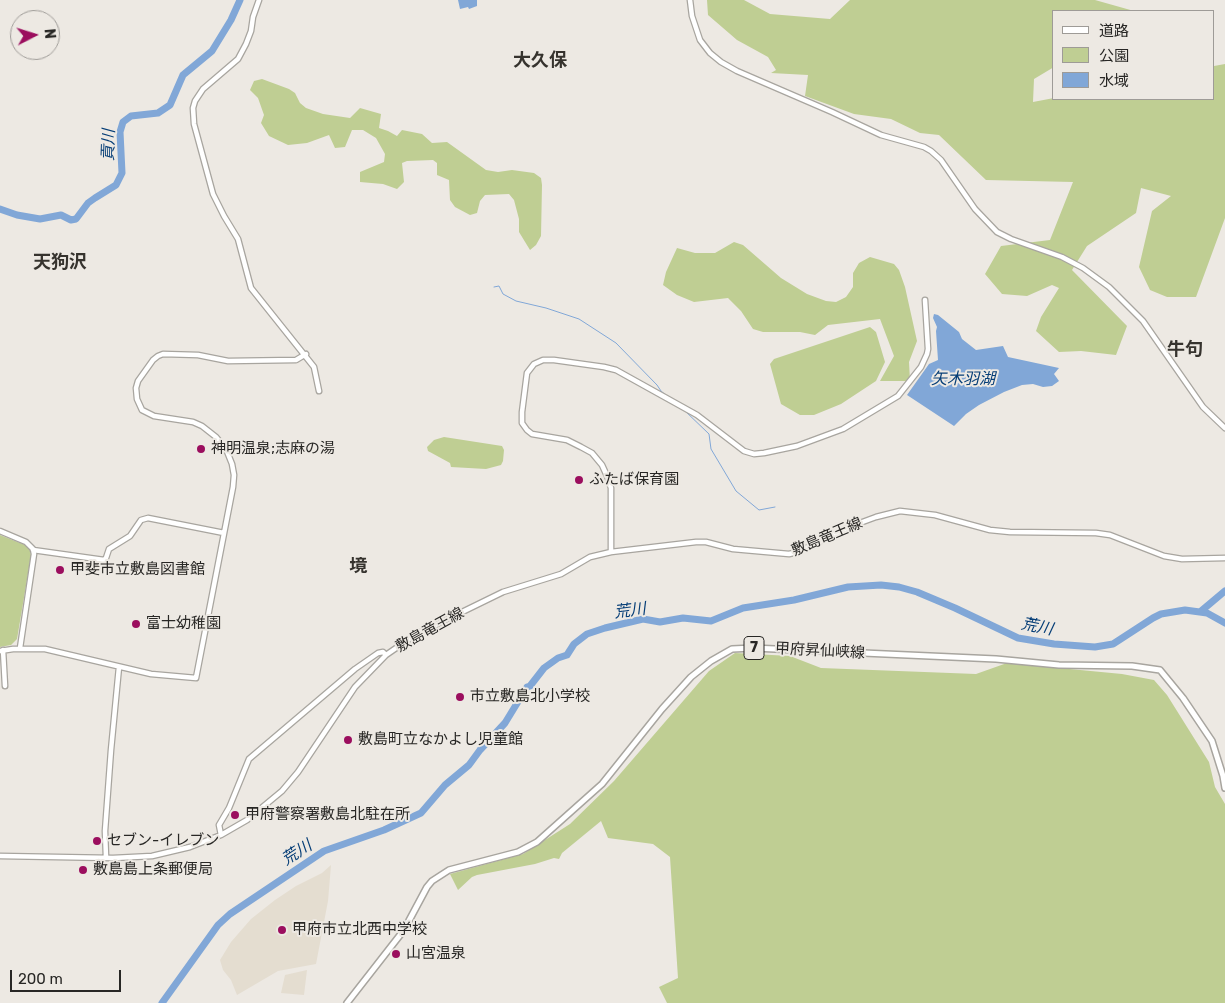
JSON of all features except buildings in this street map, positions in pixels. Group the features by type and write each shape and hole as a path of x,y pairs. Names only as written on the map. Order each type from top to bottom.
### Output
{"main road":[{"name":"甲府昇仙峡線","path":"347,1003 404,930 432,881 449,870 518,852 537,842 602,784 662,709 691,677 711,660 732,649 753,648 996,659 1059,665 1132,666 1160,670 1183,698 1212,741 1225,788"}],"street":[{"path":"259,0 253,17 251,31 238,59 203,89 195,101 193,108 194,124 213,194 238,240 251,288 282,328 306,354 316,370 319,391"},
{"path":"690,0 692,16 700,40 710,53 721,62 737,71 881,135 931,151 941,160 975,209 997,232 1011,239 1062,257 1083,268 1109,286 1143,321 1203,406 1225,427"},
{"path":"611,552 611,488 602,465 592,453 581,446 567,440 532,434 522,423 527,374 534,364 543,360 554,360 616,370 697,415 744,451 754,454 764,453 796,446 848,427 898,396 920,367 927,354 925,300"},
{"path":"5,686 2,650 20,648 45,649 151,674 196,678 234,475 230,456 226,449 216,437 198,423 154,416 142,410 137,400 136,388 138,381 153,360 164,354 198,355 228,361 248,361 296,360 306,354"},
{"name":"敷島竜王線","path":"0,856 106,858 152,856 190,847 221,835 247,820 282,791 298,772 355,687 386,655 416,635 496,596 561,574 590,557 611,552 696,542 706,542 733,549 789,554 798,552 849,527 882,515 900,511 935,515 990,530 1110,535 1164,556 1182,559 1225,558"},
{"path":"33,550 104,560 109,549 130,536 141,520 148,518 224,533"},
{"path":"0,531 26,542 33,550 34,560 20,648"},
{"name":"敷島竜王線","path":"221,835 219,825 229,808 249,759 355,668 381,652 386,655"},
{"path":"106,858 105,831 119,667"}],"shaded area":[{"name":"甲府市立北西中学校","path":"331,865 328,901 316,964 278,971 237,995 231,980 223,970 220,960 231,942 251,919 275,900 296,886 322,873"},
{"path":"307,970 304,995 281,993 285,975"}],"green space":[{"path":"707,0 744,0 770,14 830,19 850,0 1095,0 1130,10 1052,10 1052,68 1034,79 1033,102 1052,98 1052,100 1215,100 1215,66 1225,64 1225,218 1196,297 1167,297 1150,290 1139,267 1152,211 1171,196 1141,188 1136,213 1087,246 1072,270 1127,326 1116,355 1081,351 1059,352 1036,331 1041,317 1059,288 1052,285 1027,296 1002,294 985,274 1001,246 1050,240 1073,182 986,180 939,135 920,133 891,119 854,114 805,96 808,75 771,73 776,70 768,57 737,40 708,15"},
{"path":"262,79 289,89 295,93 300,103 306,108 323,114 350,118 360,108 381,114 379,128 397,136 402,130 422,134 432,143 447,142 486,170 498,172 512,170 534,173 541,178 542,185 541,236 536,245 530,250 519,232 519,219 514,200 509,194 485,195 480,201 477,213 470,215 455,207 450,200 449,180 437,175 437,163 433,160 407,161 402,163 404,182 397,189 383,184 360,182 360,172 384,162 385,154 376,138 363,130 352,130 345,147 335,148 329,135 307,143 288,145 269,136 261,123 264,115 258,98 250,90 254,81"},
{"path":"734,242 743,245 781,278 807,294 826,301 836,302 846,297 853,287 853,273 859,263 870,257 894,264 899,270 905,287 917,341 909,362 910,381 880,381 894,356 880,319 828,325 815,335 800,332 763,332 753,329 741,311 728,298 694,302 677,295 663,285 666,272 677,248 695,253 715,253"},
{"path":"870,327 876,332 885,362 876,381 841,404 814,415 800,415 781,404 770,364 774,359"},
{"path":"444,437 502,446 504,450 503,461 501,465 486,469 451,467 450,463 428,451 427,447 434,440"},
{"path":"0,535 25,545 30,549 31,556 17,639 11,645 0,647"},
{"path":"735,653 790,656 821,668 976,674 1007,663 1122,674 1154,680 1167,695 1209,762 1215,787 1225,804 1225,1003 667,1003 659,987 678,978 670,857 653,844 608,838 601,821 562,853 559,859 554,858 535,864 477,875 472,877 458,890 450,874 523,854 570,824 614,781 709,671"}],"water":[{"path":"458,0 477,0 477,6 469,9 468,7 460,9"},
{"name":"矢木羽湖","path":"934,314 938,315 959,332 962,339 976,350 1003,346 1008,357 1059,368 1054,374 1059,381 1052,386 1022,385 1004,392 979,405 954,426 907,395 929,364 938,360 937,327 933,318"}],"waterway":[{"name":"貢川","path":"0,209 17,215 40,219 61,215 71,220 76,219 88,203 116,185 122,173 120,132 123,122 131,116 158,113 170,105 183,75 212,51 231,20 240,0"},
{"path":"494,287 499,286 503,294 516,301 546,308 579,319 616,343 668,397"},
{"path":"683,409 709,434 711,449 736,491 759,510 775,507"},
{"name":"荒川","path":"162,1003 218,925 230,914 324,851 384,830 421,813 445,785 469,765 505,723 527,687 530,686 544,668 558,658 567,655 574,644 587,634 643,619 660,622 683,618 711,621 743,608 794,600 848,587 881,585 917,592 1018,638 1054,644 1095,647 1113,644 1161,614 1185,610 1207,613 1225,623"},
{"path":"1200,612 1225,591"}],"place":[{"name":"神明温泉;志麻の湯","path":"201,449"},
{"name":"ふたば保育園","path":"579,480"},
{"name":"甲斐市立敷島図書館","path":"60,570"},
{"name":"富士幼稚園","path":"136,624"},
{"name":"市立敷島北小学校","path":"460,697"},
{"name":"敷島町立なかよし児童館","path":"348,740"},
{"name":"甲府警察署敷島北駐在所","path":"235,815"},
{"name":"セブン-イレブン","path":"97,841"},
{"name":"敷島島上条郵便局","path":"83,870"},
{"name":"甲府市立北西中学校","path":"282,930"},
{"name":"山宮温泉","path":"396,954"}],"district":[{"name":"大久保","path":"540,61"},
{"name":"天狗沢","path":"60,263"},
{"name":"牛句","path":"1185,350"},
{"name":"境","path":"358,567"}]}
